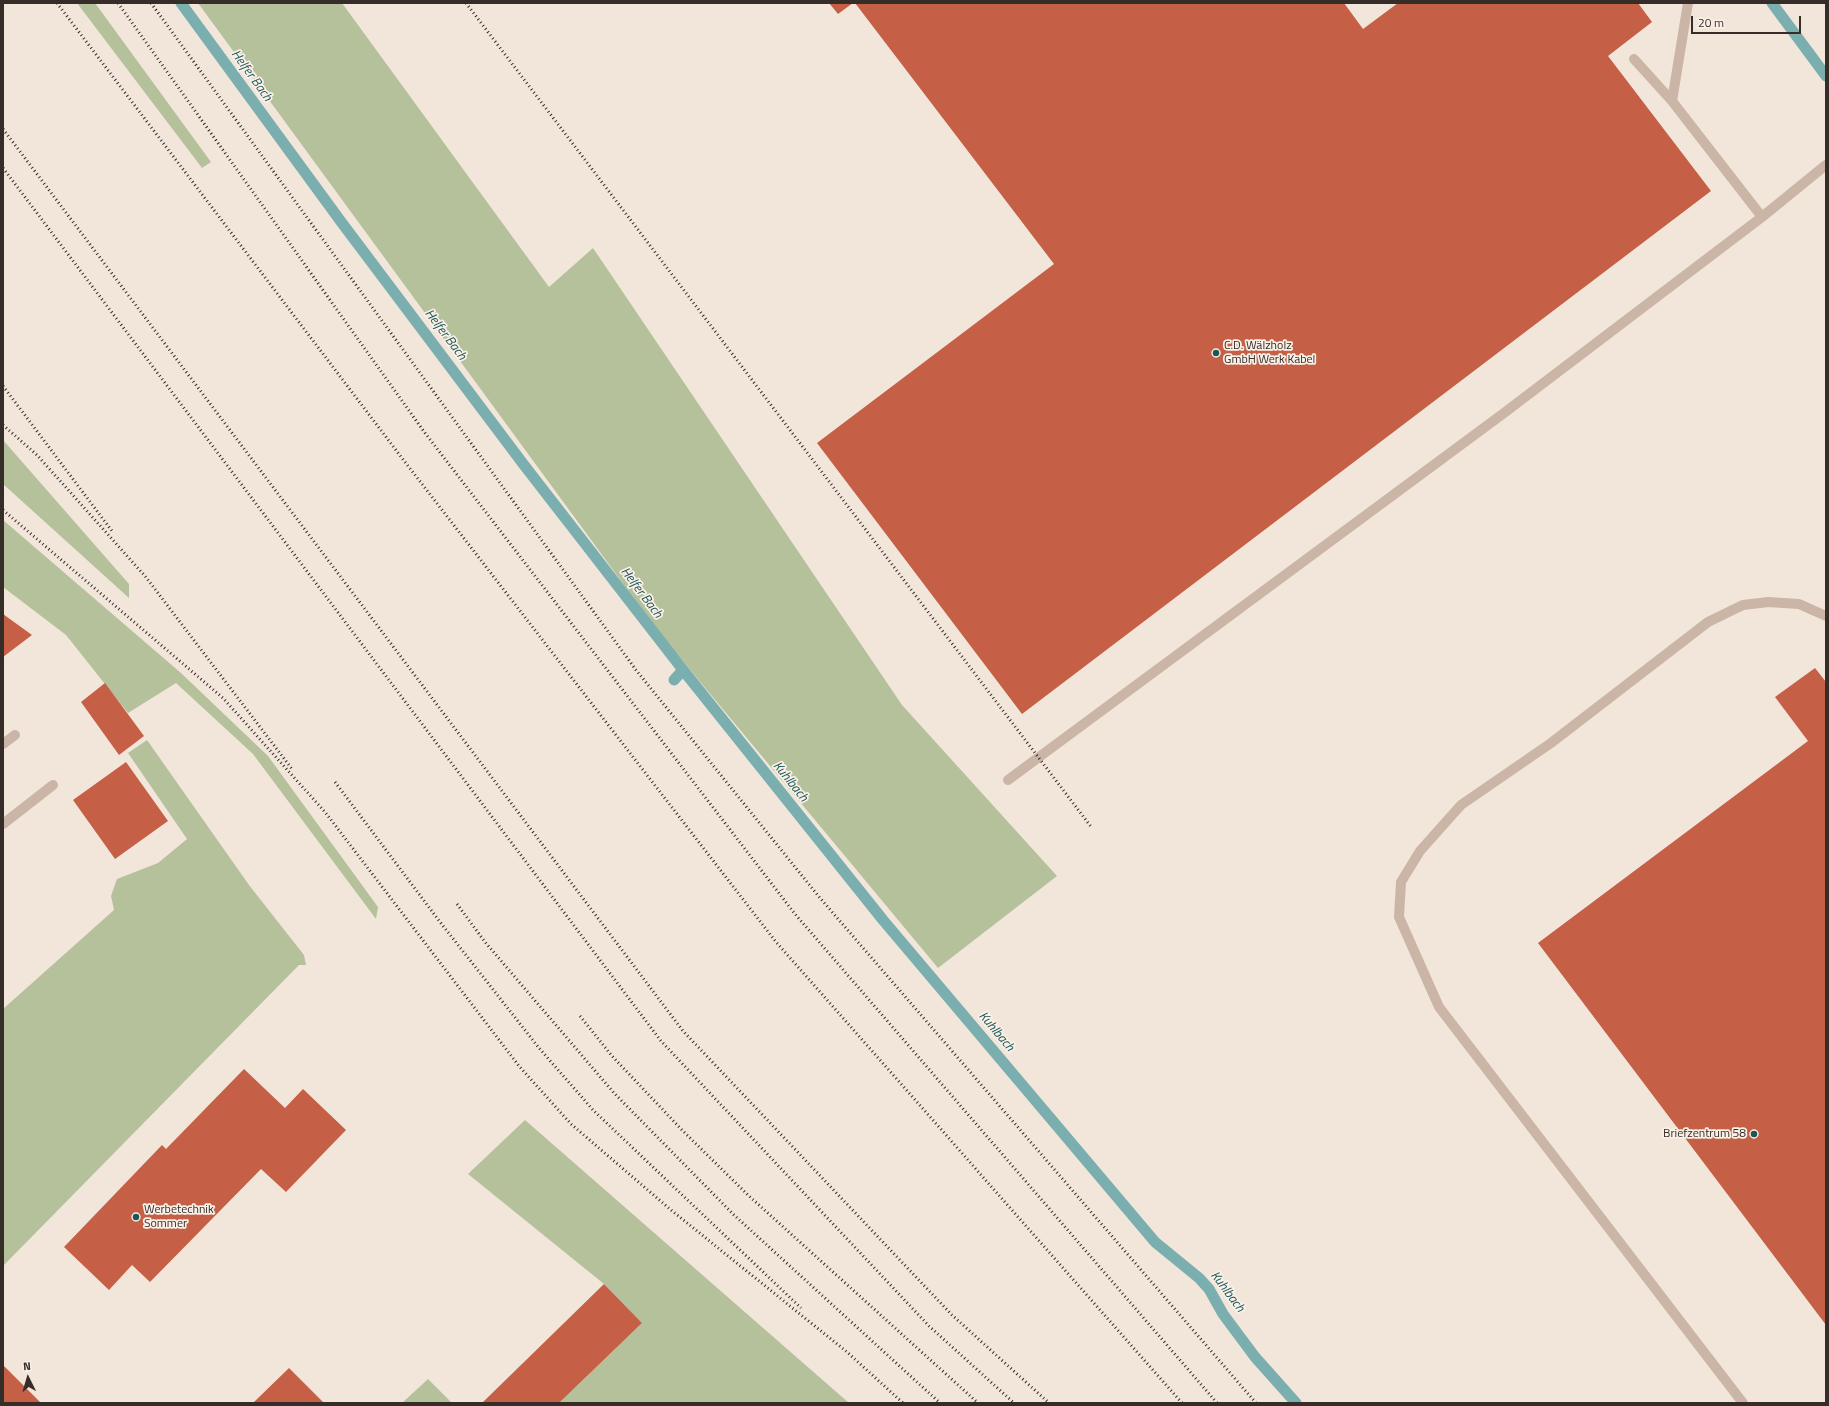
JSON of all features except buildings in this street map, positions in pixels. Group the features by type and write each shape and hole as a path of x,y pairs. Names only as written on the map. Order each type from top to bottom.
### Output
{"lane":[{"path":"1672,101 1688,3"},
{"path":"1634,60 1672,101 1762,217"},
{"path":"1008,780 1504,413 1762,217 1826,165"},
{"path":"1743,1403 1439,1007 1399,917 1401,882 1420,851 1461,805 1551,743 1708,622 1743,605 1768,602 1799,604 1826,616"},
{"path":"3,744 15,736"},
{"path":"3,824 53,785"}],"green space":[{"path":"77,3 95,3 211,162 202,168"},
{"path":"198,3 342,3 549,287 593,248 902,705 1057,876 938,968 657,630"},
{"path":"3,440 129,584 129,598 3,484"},
{"path":"3,520 181,673 268,756 378,907 376,919 253,754 176,683 128,713 66,635 3,587"},
{"path":"147,740 249,885 304,955 306,965 299,965 3,1266 3,1009 114,910 111,896 117,879 158,863 187,839 128,753"},
{"path":"525,1120 849,1403 559,1403 642,1323 604,1284 468,1174"},
{"path":"428,1379 452,1403 402,1403"}],"waterway":[{"name":"Helfer Bach","path":"181,3 342,223 524,465 683,670 674,680"},
{"path":"1772,3 1826,76"},
{"name":"Kuhlbach","path":"683,670 883,920 1155,1242 1199,1278 1209,1289 1223,1314 1255,1357 1296,1403"}],"railway":[{"path":"57,3 405,462 776,942 1182,1403"},
{"path":"118,3 425,433 795,914 1217,1403"},
{"path":"151,3 636,670 820,898 1256,1403"},
{"path":"466,3 1092,828"},
{"path":"3,129 683,1031 952,1315 1049,1403"},
{"path":"3,168 661,1041 929,1326 1014,1403"},
{"path":"3,386 112,531"},
{"path":"3,425 37,455 145,576 292,769"},
{"path":"3,510 223,698 325,812 519,1066 571,1124 671,1210 847,1352 903,1403"},
{"path":"335,782 440,922 539,1048 593,1110 801,1308"},
{"path":"457,904 485,942 614,1093 734,1215 940,1403"},
{"path":"580,1016 612,1056 683,1131 749,1196 978,1403"}],"place":[{"name":"C.D. Wälzholz GmbH Werk Kabel","path":"1216,353"},
{"name":"Briefzentrum 58","path":"1754,1134"},
{"name":"Werbetechnik Sommer","path":"136,1217"}]}
